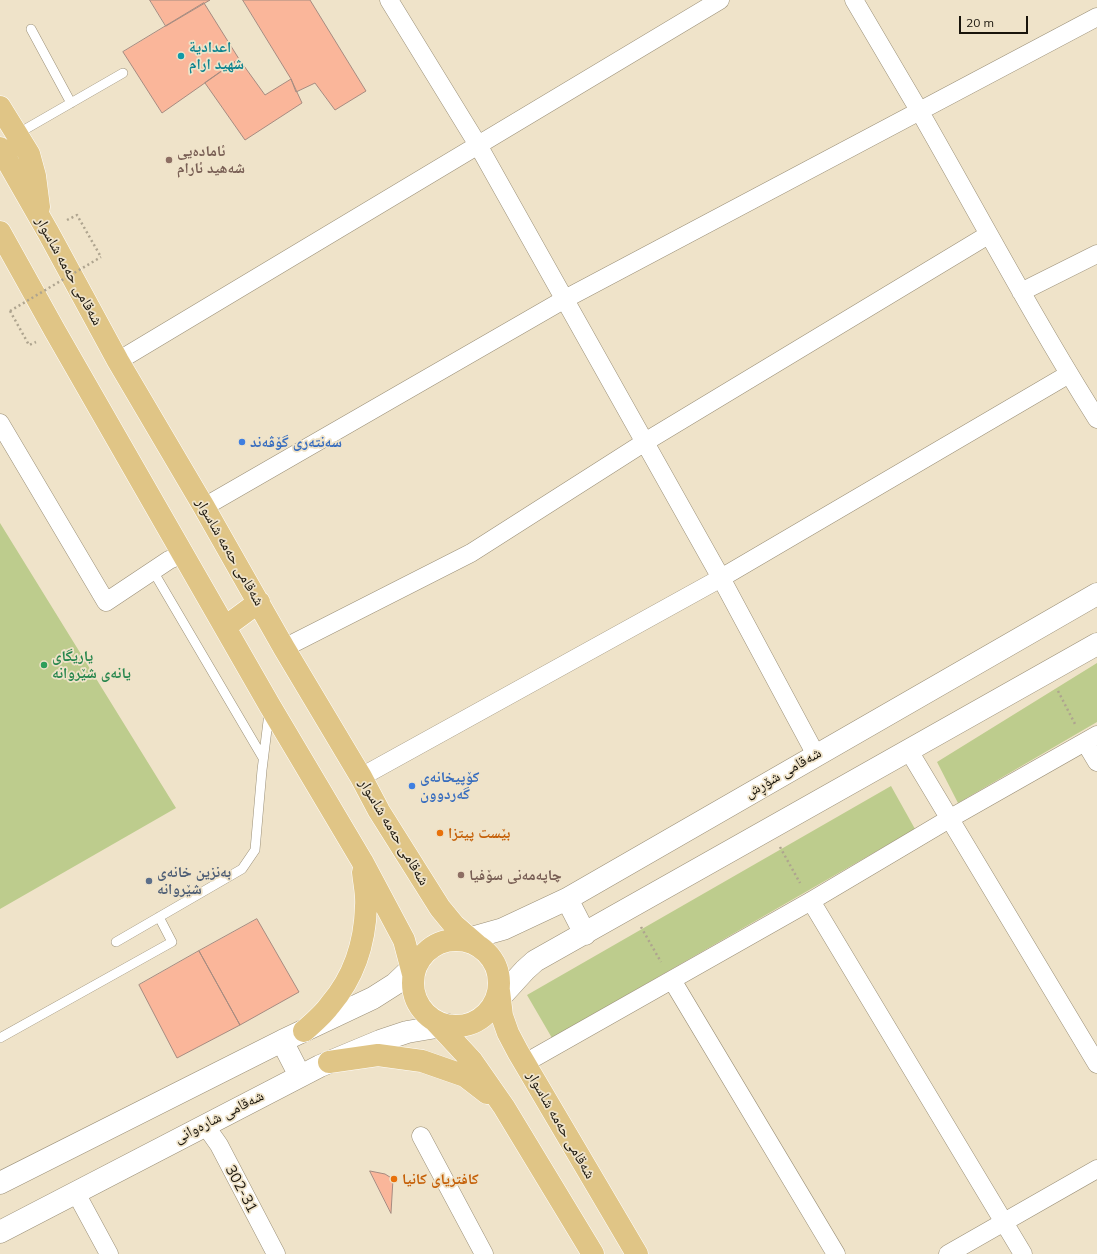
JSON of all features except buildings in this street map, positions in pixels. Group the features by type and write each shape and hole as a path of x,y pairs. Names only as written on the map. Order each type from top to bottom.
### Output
{"main road":[{"name":"شەقامی حەمە شاسوار","path":"0,107 8,141 40,218 118,361 259,602 284,648 361,777 379,811 440,908 470,941"},
{"path":"0,232 270,706 362,861 404,940 414,968 413,988 416,1001 424,1012 441,1024 472,1061 504,1107 593,1254"},
{"name":"شەقامی شۆڕش","path":"470,941 503,929 567,899 816,754 1097,594"},
{"path":"225,627 259,602"},
{"path":"441,1024 461,1026 474,1022 486,1015 498,998 525,970 535,962 1097,644"},
{"path":"304,1031 330,1006 342,990 353,969 361,947 365,924 366,904 362,861"},
{"path":"567,899 585,934"},
{"path":"0,1183 282,1041 373,998 395,984 414,968 426,951 438,944 451,940 470,941 488,953 495,965 499,977 498,998"},
{"name":"شەقامی حەمە شاسوار","path":"498,998 508,1033 637,1254"},
{"name":"شەقامی شارەوانی","path":"0,1232 300,1076 380,1040 441,1024"},
{"path":"282,1041 300,1076"},
{"path":"330,1062 378,1055 422,1061 465,1076 504,1107"}],"street":[{"path":"389,0 478,145 721,578 816,754"},
{"path":"118,361 720,0"},
{"path":"854,0 920,112 1021,292 1097,419"},
{"path":"204,507 565,299 1097,18"},
{"path":"284,648 471,553 645,442 988,235"},
{"path":"1021,292 1097,254"},
{"path":"361,777 721,578 1069,374"},
{"path":"0,423 106,602 153,571 183,554"},
{"path":"525,1063 811,901 949,819 1091,739 1097,762"},
{"path":"909,751 1097,1064"},
{"path":"811,901 1023,1254"},
{"path":"672,980 836,1254"},
{"name":"302-31","path":"205,1125 219,1145 276,1254"},
{"path":"421,1136 484,1254"},
{"path":"948,1254 1097,1169"},
{"path":"76,1193 109,1254"}],"lane":[{"path":"31,29 71,103"},
{"path":"8,141 123,73"},
{"path":"153,571 263,758"},
{"path":"116,942 242,869 255,850 263,758 270,706"},
{"path":"0,1038 172,942 158,917"}],"path":[{"path":"29,345 10,310 101,257 77,215"},
{"path":"1057,689 1091,739"},
{"path":"776,841 811,901"},
{"path":"637,921 672,980"}],"green space":[{"name":"یاریگای یانەی شێروانە","path":"0,523 176,808 0,909"},
{"path":"1097,663 1097,722 958,803 937,762"},
{"path":"891,786 915,829 552,1038 527,995"}],"place":[{"name":"اعدادية شهيد ارام","path":"181,56"},
{"name":"ئامادەیی شەهید ئارام","path":"169,160"},
{"name":"سەنتەری گۆڤەند","path":"242,442"},
{"name":"یاریگای یانەی شێروانە","path":"44,665"},
{"name":"کۆپیخانەی گەردوون","path":"412,786"},
{"name":"بێست پیتزا","path":"440,833"},
{"name":"چاپەمەنی سۆفیا","path":"461,875"},
{"name":"بەنزین خانەی شێروانە","path":"149,881"},
{"name":"کافتریای کانیا","path":"394,1179"}]}
